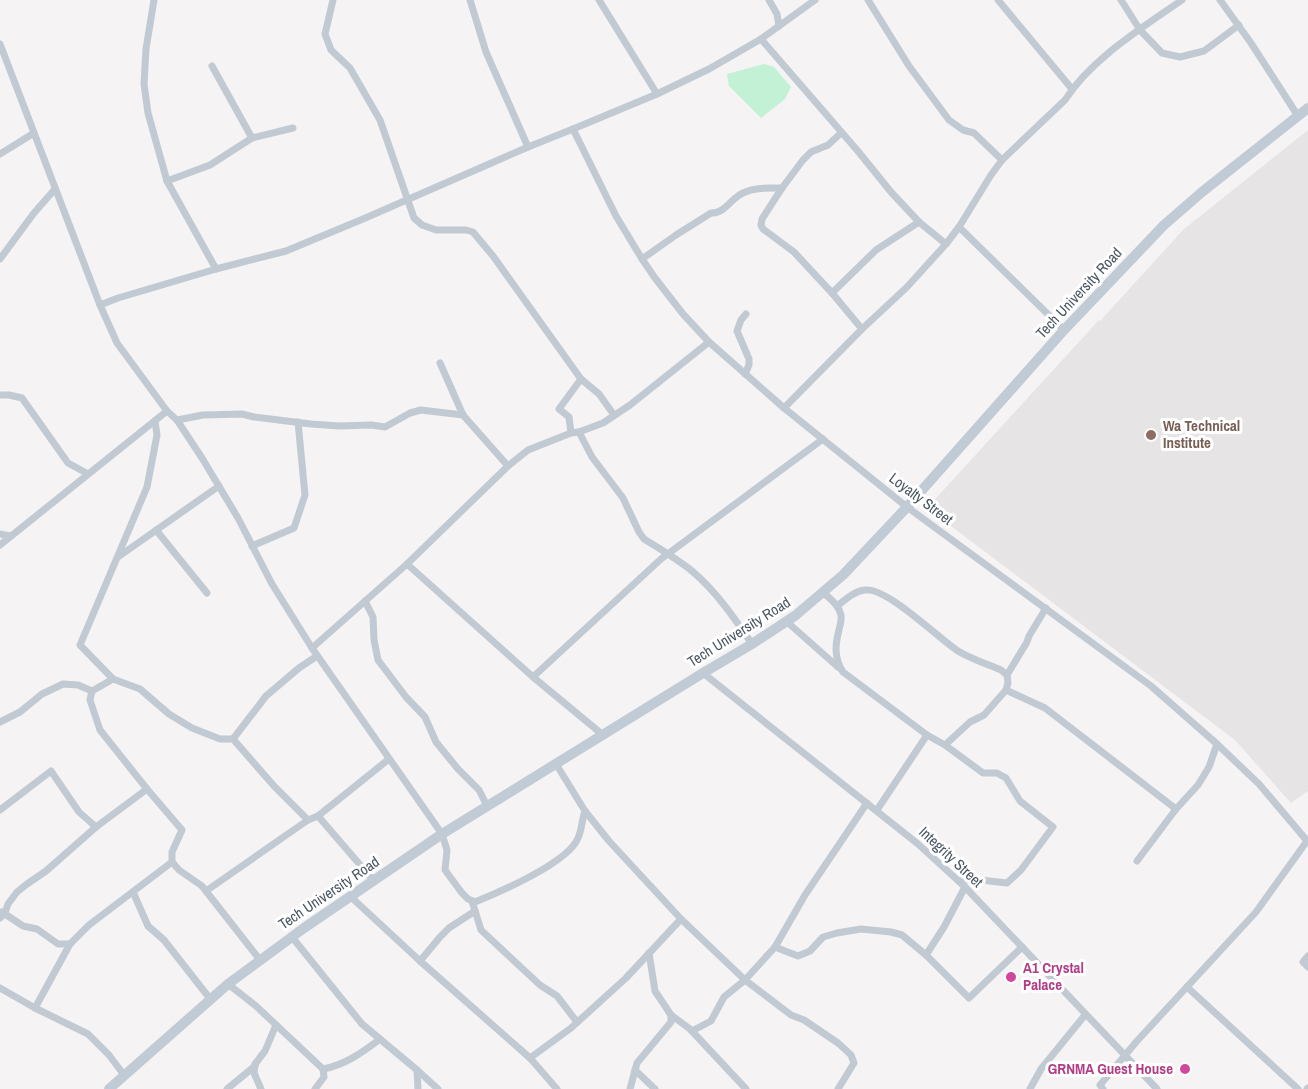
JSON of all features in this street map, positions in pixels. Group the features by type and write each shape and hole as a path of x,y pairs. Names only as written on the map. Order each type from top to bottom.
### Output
{"street":[{"path":"154,0 146,50 144,84 148,113 167,181 216,269"},
{"path":"333,0 325,34 332,50 350,68 380,120 414,218 422,225 436,230 473,232 493,256 581,379 599,393 614,415"},
{"path":"470,0 486,52 528,147"},
{"path":"599,0 657,94"},
{"path":"769,0 777,14 779,26"},
{"path":"100,305 216,269 286,251 657,94 709,69 761,39 815,0"},
{"path":"868,0 909,66 949,120 963,130 974,133 1002,160"},
{"path":"1121,0 1140,30 1162,53 1180,57 1204,51 1239,25"},
{"path":"784,408 907,287 946,244 1002,160 1065,100 1071,89 1090,68 1182,0"},
{"path":"1220,0 1299,116"},
{"path":"1002,1 1071,89"},
{"path":"761,39 891,192 919,222 946,244"},
{"path":"0,44 100,305 117,343 177,420 238,518 272,584 317,656 442,834 447,850 445,870 462,893 468,899 476,902 517,883 564,855 578,839 585,811"},
{"path":"212,66 252,138"},
{"name":"Tech University Road","path":"109,1089 228,984 292,937 442,834 752,644 823,592 907,507 1064,330 1164,225 1308,108"},
{"path":"167,181 210,165 252,138 293,128"},
{"name":"Loyalty Street","path":"573,129 616,216 642,259 682,314 709,342 784,408 907,507 1151,686 1259,784 1308,842"},
{"path":"0,154 34,133"},
{"path":"841,133 828,145 811,152 803,160 782,188 762,219 761,225 763,229 794,252 862,329"},
{"path":"642,259 711,213 723,210 743,193 750,190 782,188"},
{"path":"0,259 55,189"},
{"path":"832,293 876,250 919,222"},
{"path":"959,227 1064,330"},
{"path":"745,374 749,359 737,331 746,314"},
{"path":"312,648 407,564 508,466 528,450 603,423 630,405 709,342"},
{"path":"440,363 463,415 508,466"},
{"path":"571,433 569,417 559,409 581,379"},
{"path":"0,395 22,398 68,463 88,474"},
{"path":"0,545 168,411"},
{"path":"177,420 203,415 242,414 311,424 385,427 410,413 421,411 463,415"},
{"path":"155,421 157,435 147,487 80,645 112,679 140,689 169,714 192,728 220,739 233,739 274,786 308,820"},
{"path":"252,546 294,528 305,495 298,422"},
{"path":"579,432 592,457 622,498 644,539 692,572 711,590 752,644"},
{"path":"534,677 667,554 823,439"},
{"path":"117,558 219,486"},
{"path":"156,530 207,593"},
{"path":"0,534 10,536"},
{"path":"407,564 603,735"},
{"path":"837,606 855,593 867,589 880,593 901,606 958,651 1001,670 1007,675"},
{"path":"823,592 837,606 841,615 836,645 837,660 843,672"},
{"path":"365,601 374,617 374,640 378,660 406,697 425,717 436,742 479,790 488,806"},
{"path":"945,745 970,722 984,715 1006,690 1007,675 1046,608"},
{"path":"786,621 843,672 927,735 945,745 983,773 998,773 1006,778 1020,801 1053,827 1021,870 1007,883 972,879 959,881"},
{"path":"233,739 266,696 317,656"},
{"name":"Integrity Street","path":"703,673 878,810 959,881 1157,1089"},
{"path":"112,679 92,691 90,700 100,730 182,830 172,852 172,862 179,870 202,886 260,960"},
{"path":"0,722 20,712 42,694 63,684 92,691"},
{"path":"1006,690 1045,708 1176,809"},
{"path":"878,810 927,735"},
{"path":"1137,861 1176,809 1198,785 1209,767 1217,744"},
{"path":"206,891 308,820 318,816 389,759"},
{"path":"556,764 585,811 609,841 681,919 745,980 791,1015 804,1020 838,1043 851,1055 854,1063 838,1089"},
{"path":"1,805 51,771 79,812 96,827"},
{"path":"70,944 58,944 37,929 23,926 2,914 17,892 46,871 96,827 147,789"},
{"path":"692,1031 711,1022 724,997 745,980 775,947 804,895 867,803"},
{"path":"318,816 374,881"},
{"path":"1103,1089 1100,1085 1256,912 1308,842"},
{"path":"35,1008 70,944 89,925 172,862"},
{"path":"926,955 965,887"},
{"path":"133,892 148,926 164,940 211,1000"},
{"path":"351,897 530,1058 555,1088"},
{"path":"472,901 481,930 540,985 557,996 577,1022"},
{"path":"420,961 445,932 475,911"},
{"path":"530,1058 577,1022 626,978 681,919"},
{"path":"775,947 798,956 810,951 823,937 861,929 891,932 902,935 926,955 969,998 1022,947"},
{"path":"292,937 362,1024 438,1089"},
{"path":"649,953 655,991 672,1015 692,1031 746,1089"},
{"path":"1308,956 1303,962 1308,967"},
{"path":"228,984 256,1006 323,1069 324,1077 315,1089"},
{"path":"1187,987 1298,1089"},
{"path":"0,988 88,1034 109,1055 124,1075"},
{"path":"630,1089 637,1063 671,1022 672,1015"},
{"path":"1030,1089 1041,1069 1085,1015"},
{"path":"227,1089 255,1066 265,1051 276,1025"},
{"path":"323,1069 334,1067 358,1056 380,1039"},
{"path":"255,1066 254,1073 261,1089"},
{"path":"417,1070 418,1089"},
{"path":"635,1070 655,1089"}],"shaded area":[{"name":"Wa Technical Institute","path":"1308,130 1308,791 1291,803 1235,740 927,508 1184,229"}],"green space":[{"path":"764,64 774,67 791,87 785,99 761,118 729,86 727,74"}],"place":[{"name":"Wa Technical Institute","path":"1151,435"},
{"name":"A1 Crystal Palace","path":"1011,977"},
{"name":"GRNMA Guest House","path":"1185,1069"}]}
